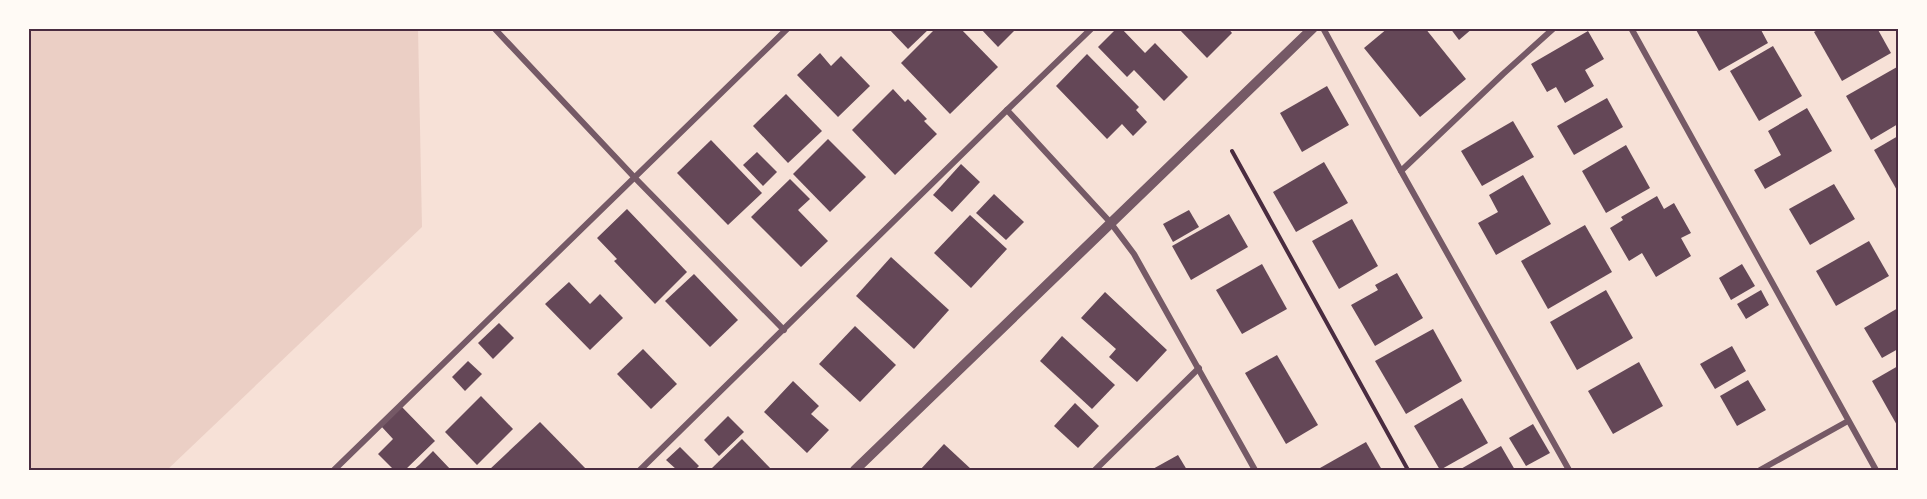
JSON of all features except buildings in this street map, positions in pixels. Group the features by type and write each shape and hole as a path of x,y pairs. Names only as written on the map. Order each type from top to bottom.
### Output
{"street":[{"path":"494,28 635,178 784,330"},
{"path":"334,471 788,28"},
{"path":"640,471 1092,28"},
{"path":"855,471 1313,28"},
{"path":"1323,28 1569,471"},
{"path":"1401,171 1554,28"},
{"path":"1631,28 1876,471"},
{"path":"1007,110 1110,222 1134,254 1255,471"},
{"path":"1095,471 1199,368"},
{"path":"1760,471 1848,421"}],"path":[{"path":"1232,151 1408,471"}],"shaded area":[{"path":"28,29 418,29 422,227 167,470 29,470"}]}
